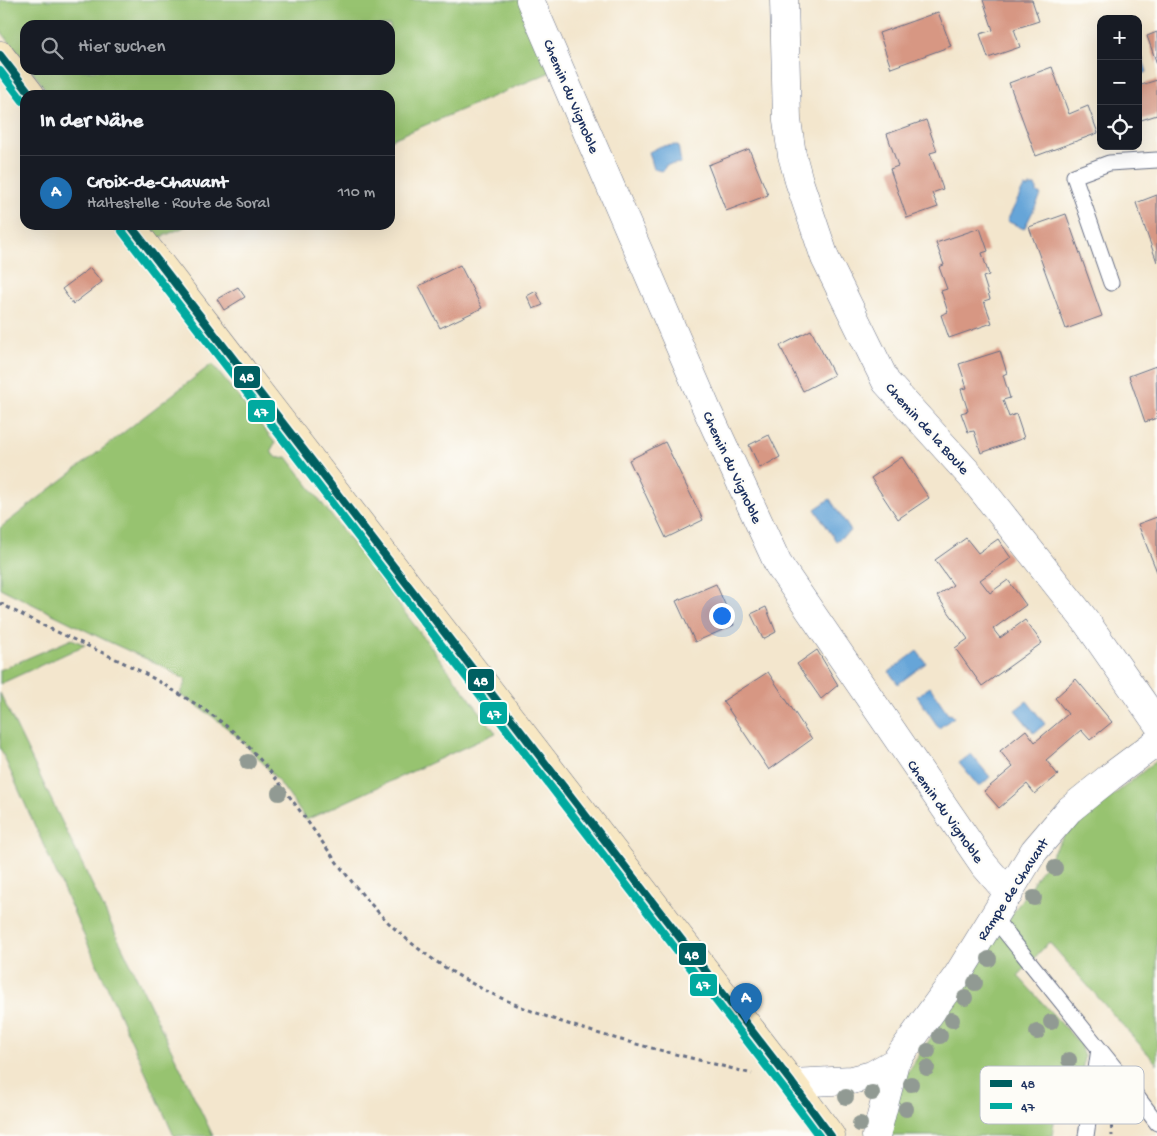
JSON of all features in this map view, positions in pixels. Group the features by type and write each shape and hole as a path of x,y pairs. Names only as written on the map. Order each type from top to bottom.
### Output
{"street":[{"name":"Chemin du Vignoble","path":"530,0 708,412 778,564 984,865 1009,894"},
{"name":"Chemin de la Boule","path":"784,0 787,120 792,156 825,258 886,382 971,476 1085,620 1157,723"},
{"path":"0,54 27,90"},
{"path":"134,230 792,1083 830,1136"},
{"name":"Rampe de Chavant","path":"876,1136 896,1062 957,976 1034,851 1069,810 1157,742"},
{"name":"Rampe de Chavant","path":"792,1083 852,1080 872,1075 896,1062"}],"lane":[{"path":"1111,283 1074,176 1110,163 1157,160"},
{"path":"994,918 1113,1066"},
{"path":"1096,1066 1099,1049"},
{"path":"1144,1106 1157,1123"}],"path":[{"path":"0,603 138,670 200,706 224,724 267,766 335,859 381,915 406,938 454,973 506,1000 553,1020 584,1030 792,1083"}],"green space":[{"path":"0,0 523,0 553,71 395,138 395,90 46,90 35,75 395,75 395,20 20,20 20,56 0,30"},
{"path":"153,230 177,230 159,238"},
{"path":"212,364 275,443 271,450 273,455 278,458 287,457 496,733 306,820 293,800 265,765 235,735 180,695 186,680 162,666 0,588 0,528"},
{"path":"72,639 85,645 0,684 0,670"},
{"path":"0,693 213,1136 174,1136 0,748"},
{"path":"1157,760 1157,1064 1049,942 1018,976 1080,1044 1084,1057 1083,1066 980,1066 980,1124 1054,1124 1052,1136 889,1136 895,1108 908,1072 1066,834"}],"water":[{"path":"1142,57 1147,72 1142,74"},
{"path":"678,145 681,163 666,165 661,171 654,169 649,152 661,146"},
{"path":"1035,186 1037,193 1041,195 1024,229 1007,221 1024,187"},
{"path":"830,499 851,531 836,541 815,509"},
{"path":"917,651 926,663 898,684 889,672"},
{"path":"930,687 949,715 951,714 954,717 939,728 917,696"},
{"path":"1027,701 1045,724 1034,733 1015,710"},
{"path":"971,754 990,777 979,787 959,763"}],"building":[{"path":"983,0 1032,0 1039,21 1014,29 1020,47 988,58 980,34 993,30"},
{"path":"938,12 951,46 891,68 879,33"},
{"path":"1157,32 1157,64 1147,36"},
{"path":"1052,67 1069,114 1088,106 1097,133 1036,156 1009,83"},
{"path":"1157,80 1157,115 1142,120 1142,105 1142,85"},
{"path":"926,120 937,151 930,153 943,189 932,193 938,207 907,218 890,169 898,166 887,134"},
{"path":"749,149 768,195 726,211 708,165"},
{"path":"1157,195 1157,262 1136,203"},
{"path":"1066,214 1102,316 1066,329 1029,227"},
{"path":"980,228 988,251 982,253 989,275 983,277 990,299 984,301 992,323 949,338 941,315 948,312 941,291 947,289 939,267 944,265 936,243"},
{"path":"460,265 482,308 440,328 419,286"},
{"path":"90,268 102,282 73,304 62,289"},
{"path":"238,287 245,297 224,310 217,299"},
{"path":"536,291 543,305 533,309 527,296"},
{"path":"811,330 834,375 803,391 780,346"},
{"path":"1000,351 1007,373 1003,375 1010,398 1003,400 1009,417 1016,414 1024,438 981,453 974,431 968,432 961,413 968,411 961,389 967,388 959,364"},
{"path":"1156,366 1157,418 1145,422 1129,376"},
{"path":"769,435 780,457 760,468 749,445"},
{"path":"665,442 703,520 666,538 629,460"},
{"path":"902,457 929,498 898,519 871,478"},
{"path":"1157,517 1157,572 1138,524"},
{"path":"966,538 978,553 998,539 1011,558 980,580 990,593 1008,580 1026,605 993,629 1000,638 1025,620 1042,643 982,686 955,648 968,639 937,596 953,585 935,560"},
{"path":"716,584 734,625 695,642 676,601"},
{"path":"766,607 776,632 763,639 751,614"},
{"path":"817,650 838,685 821,699 797,664"},
{"path":"768,672 812,739 769,770 723,701"},
{"path":"1076,679 1112,722 1090,740 1081,730 1046,760 1058,775 1035,794 1027,784 999,808 984,791 1013,767 1000,751 1026,730 1035,742 1068,714 1055,698"}],"transit line":[{"name":"48","path":"0,55 27,90"},
{"name":"47","path":"0,71 20,97"},
{"name":"48","path":"134,230 831,1136"},
{"name":"47","path":"122,231 819,1136"}],"place":[{"name":"Croix-de-Chavant","path":"746,1024"}]}
